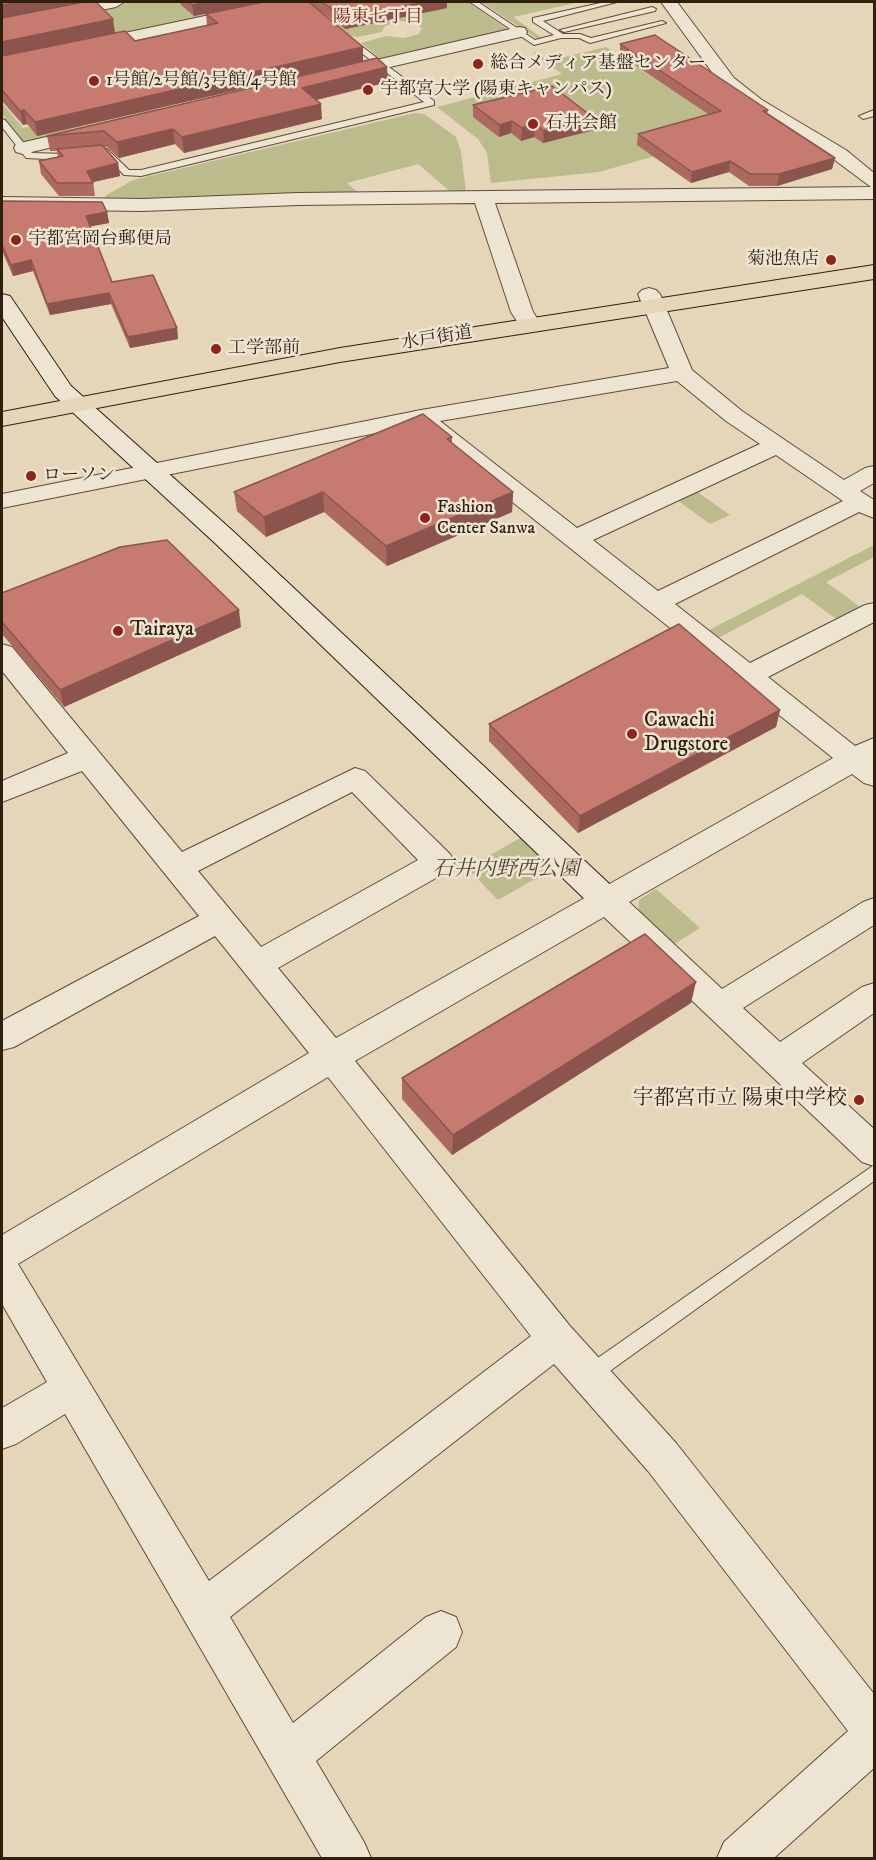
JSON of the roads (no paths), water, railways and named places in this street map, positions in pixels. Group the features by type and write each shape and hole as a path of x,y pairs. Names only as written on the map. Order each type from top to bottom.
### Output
{"highway":[{"name":"水戸街道","path":"2,403 70,398 340,355 526,318 874,261"},
{"name":"水戸街道","path":"651,299 874,272"},
{"name":"水戸街道","path":"2,419 70,398"}],"street":[{"path":"2,25 116,2"},
{"path":"2,64 292,2"},
{"path":"661,5 728,82 756,104 839,154 874,182"},
{"path":"323,78 519,32"},
{"path":"23,148 108,128"},
{"path":"2,203 142,205 298,199 874,193"},
{"path":"483,198 526,318"},
{"path":"651,299 682,373 734,416 860,501"},
{"path":"2,301 70,398 225,538 874,1151"},
{"path":"2,501 152,472 297,440 682,373"},
{"path":"2,1254 332,1057 607,901 868,761 748,676 421,417"},
{"path":"576,539 778,445"},
{"path":"656,603 860,501 874,473"},
{"path":"748,676 874,610"},
{"path":"2,653 332,1057 557,1339 662,1457 874,1729"},
{"path":"2,792 87,757"},
{"path":"178,868 354,778 439,862 257,965"},
{"path":"721,1006 874,910"},
{"path":"2,1037 220,919"},
{"path":"779,1061 874,996"},
{"path":"2,1270 348,1858"},
{"path":"203,1611 557,1339"},
{"path":"2,1430 72,1388"},
{"path":"287,1756 441,1632"},
{"path":"740,1858 874,1738"}],"lane":[{"path":"474,2 534,43 661,5"},
{"path":"613,2 536,20 558,34 580,36 590,41 662,23"},
{"path":"2,122 29,156 66,157 107,152 128,172 141,173 430,103 338,30"},
{"path":"863,116 874,113"},
{"path":"589,1376 874,1172"}],"place":[{"name":"総合メディア基盤センター","path":"478,64"},
{"name":"1号館/2号館/3号館/4号館","path":"94,81"},
{"name":"宇都宮大学 (陽東キャンパス)","path":"368,90"},
{"name":"石井会館","path":"533,124"},
{"name":"宇都宮岡台郵便局","path":"16,240"},
{"name":"菊池魚店","path":"831,260"},
{"name":"工学部前","path":"216,349"},
{"name":"ローソン","path":"31,476"},
{"name":"Fashion Center Sanwa","path":"425,518"},
{"name":"Tairaya","path":"118,631"},
{"name":"Cawachi Drugstore","path":"632,734"},
{"name":"宇都宮市立 陽東中学校","path":"859,1100"}],"district":[{"name":"陽東七丁目","path":"378,18"}],"park label":[{"name":"石井内野西公園","path":"506,871"}]}
